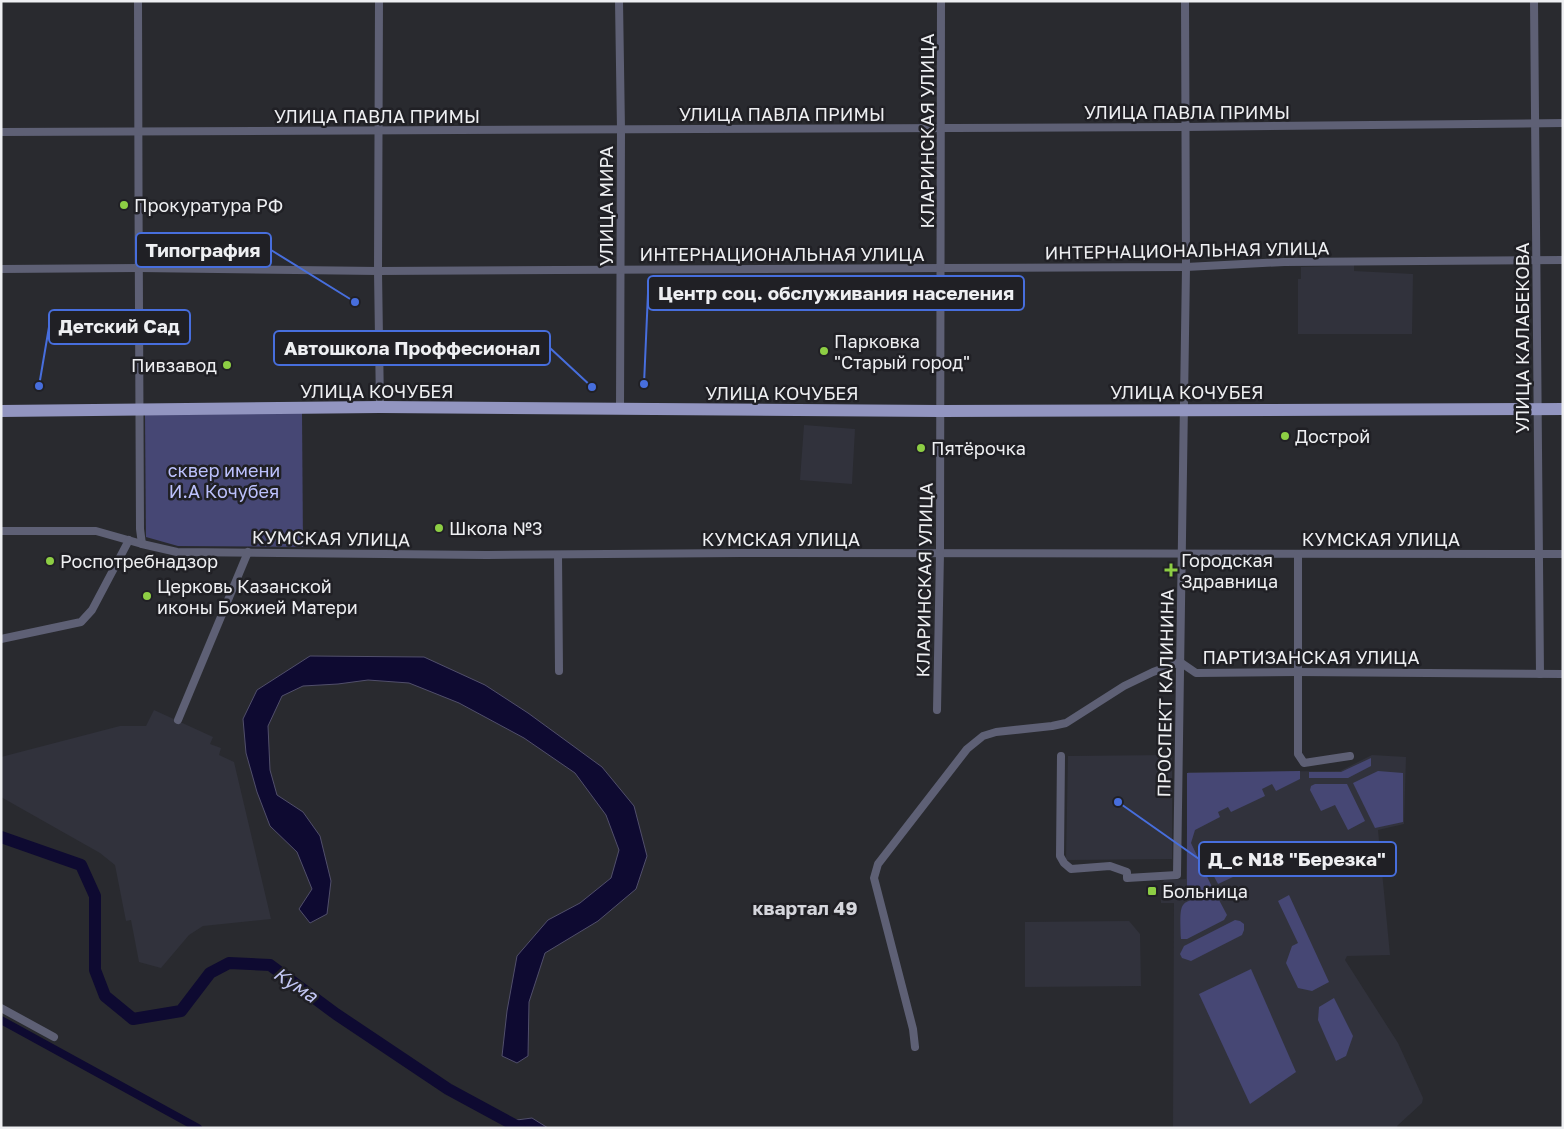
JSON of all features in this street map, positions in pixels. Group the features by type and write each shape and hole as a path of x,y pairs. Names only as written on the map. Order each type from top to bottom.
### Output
{"main road":[{"name":"УЛИЦА КОЧУБЕЯ","path":"1,411 380,407 940,411 1563,409"}],"street":[{"path":"138,1 138,410 140,530 142,544"},
{"path":"379,1 378,271 380,407"},
{"name":"УЛИЦА МИРА","path":"619,1 621,130 620,410"},
{"name":"КЛАРИНСКАЯ УЛИЦА","path":"937,710 942,268 941,1"},
{"name":"ПРОСПЕКТ КАЛИНИНА","path":"1061,756 1060,856 1064,863 1071,869 1110,866 1127,872 1127,878 1177,876 1186,267 1185,1"},
{"name":"УЛИЦА КАЛАБЕКОВА","path":"1534,1 1540,674"},
{"name":"УЛИЦА ПАВЛА ПРИМЫ","path":"1,132 942,129 1563,122"},
{"name":"ИНТЕРНАЦИОНАЛЬНАЯ УЛИЦА","path":"1,269 139,268 378,271 1186,267 1284,262 1563,260"},
{"name":"КУМСКАЯ УЛИЦА","path":"1,531 96,530 177,552 558,555 940,553 1563,554"},
{"path":"1,639 81,622 92,610 129,540"},
{"path":"178,720 248,552"},
{"path":"1298,554 1298,754 1304,763 1350,756"},
{"path":"558,555 559,671"},
{"name":"ПАРТИЗАНСКАЯ УЛИЦА","path":"916,1047 874,878 878,864 967,749 983,736 996,732 1052,726 1066,722 1124,686 1180,662 1196,673 1563,674"},
{"path":"1,1008 54,1037"}],"shaded area":[{"path":"1354,265 1354,271 1413,274 1412,334 1298,334 1298,279 1301,279 1301,267"},
{"path":"804,425 855,429 852,484 800,480"},
{"path":"310,656 424,657 485,685 528,713 602,767 634,806 647,856 636,889 598,921 545,953 529,1002 528,1056 517,1063 502,1056 507,1011 517,956 548,920 580,903 611,878 619,850 606,815 575,773 524,738 459,703 409,683 368,680 303,686 282,696 268,726 270,770 277,795 303,812 320,836 331,881 327,914 310,923 299,909 312,889 297,852 270,826 257,792 246,753 243,719 257,690"},
{"path":"154,710 213,737 210,744 221,748 219,755 234,762 271,919 203,926 189,935 161,968 139,962 131,920 126,921 115,865 100,853 1,797 1,757 120,726 146,726"},
{"path":"1172,755 1172,859 1066,860 1068,756"},
{"path":"1372,755 1406,757 1404,824 1378,830 1390,955 1347,956 1345,960 1398,1043 1423,1098 1422,1103 1397,1126 1398,1128 1173,1128 1174,903 1161,903 1160,886 1164,880 1186,879 1188,772 1340,771"},
{"path":"1129,921 1140,934 1141,986 1025,987 1025,922"},
{"path":"532,1118 548,1128 514,1128 509,1121"}],"green space":[{"name":"сквер имени И.А Кочубея","path":"302,413 303,547 178,546 146,537 145,415"},
{"path":"1371,758 1371,766 1348,778 1309,778 1309,772 1341,772"},
{"path":"1300,771 1300,779 1276,791 1272,784 1262,789 1265,796 1231,812 1228,807 1218,812 1220,817 1195,830 1191,843 1213,889 1208,894 1187,895 1187,773"},
{"path":"1378,771 1403,773 1403,822 1375,828 1353,783"},
{"path":"1315,784 1347,784 1365,821 1348,830 1335,805 1321,811 1310,790 1311,786"},
{"path":"1241,851 1250,869 1218,884 1209,867"},
{"path":"1289,895 1329,982 1312,991 1298,988 1286,963 1292,946 1298,943 1278,901"},
{"path":"1218,898 1227,915 1224,920 1187,939 1181,939 1181,909 1184,904 1188,901"},
{"path":"1235,920 1244,924 1242,935 1191,961 1182,958 1180,954 1184,946"},
{"path":"1251,969 1296,1072 1250,1104 1199,994"},
{"path":"1334,998 1353,1036 1346,1056 1336,1061 1318,1020 1319,1007"}],"waterway":[{"name":"Кума","path":"1,837 81,865 95,896 95,970 105,996 133,1019 181,1011 210,973 229,963 270,965 336,1014 448,1089 520,1128"},
{"path":"1,1020 198,1128"}],"place":[{"name":"Прокуратура РФ","path":"124,205"},
{"name":"Типография","path":"355,302"},
{"name":"Парковка \"Старый город\"","path":"824,351"},
{"name":"Пивзавод","path":"227,365"},
{"name":"Центр соц. обслуживания населения","path":"644,384"},
{"name":"Детский Сад","path":"39,386"},
{"name":"Автошкола Проффесионал","path":"592,387"},
{"name":"Дострой","path":"1285,436"},
{"name":"Пятёрочка","path":"921,448"},
{"name":"Школа №3","path":"439,528"},
{"name":"Роспотребнадзор","path":"50,561"},
{"name":"Городская Здравница","path":"1171,570"},
{"name":"Церковь Казанской иконы Божией Матери","path":"147,596"},
{"name":"Д_с N18 \"Березка\"","path":"1118,802"},
{"name":"Больница","path":"1152,891"}],"district":[{"name":"квартал 49","path":"805,907"}]}
